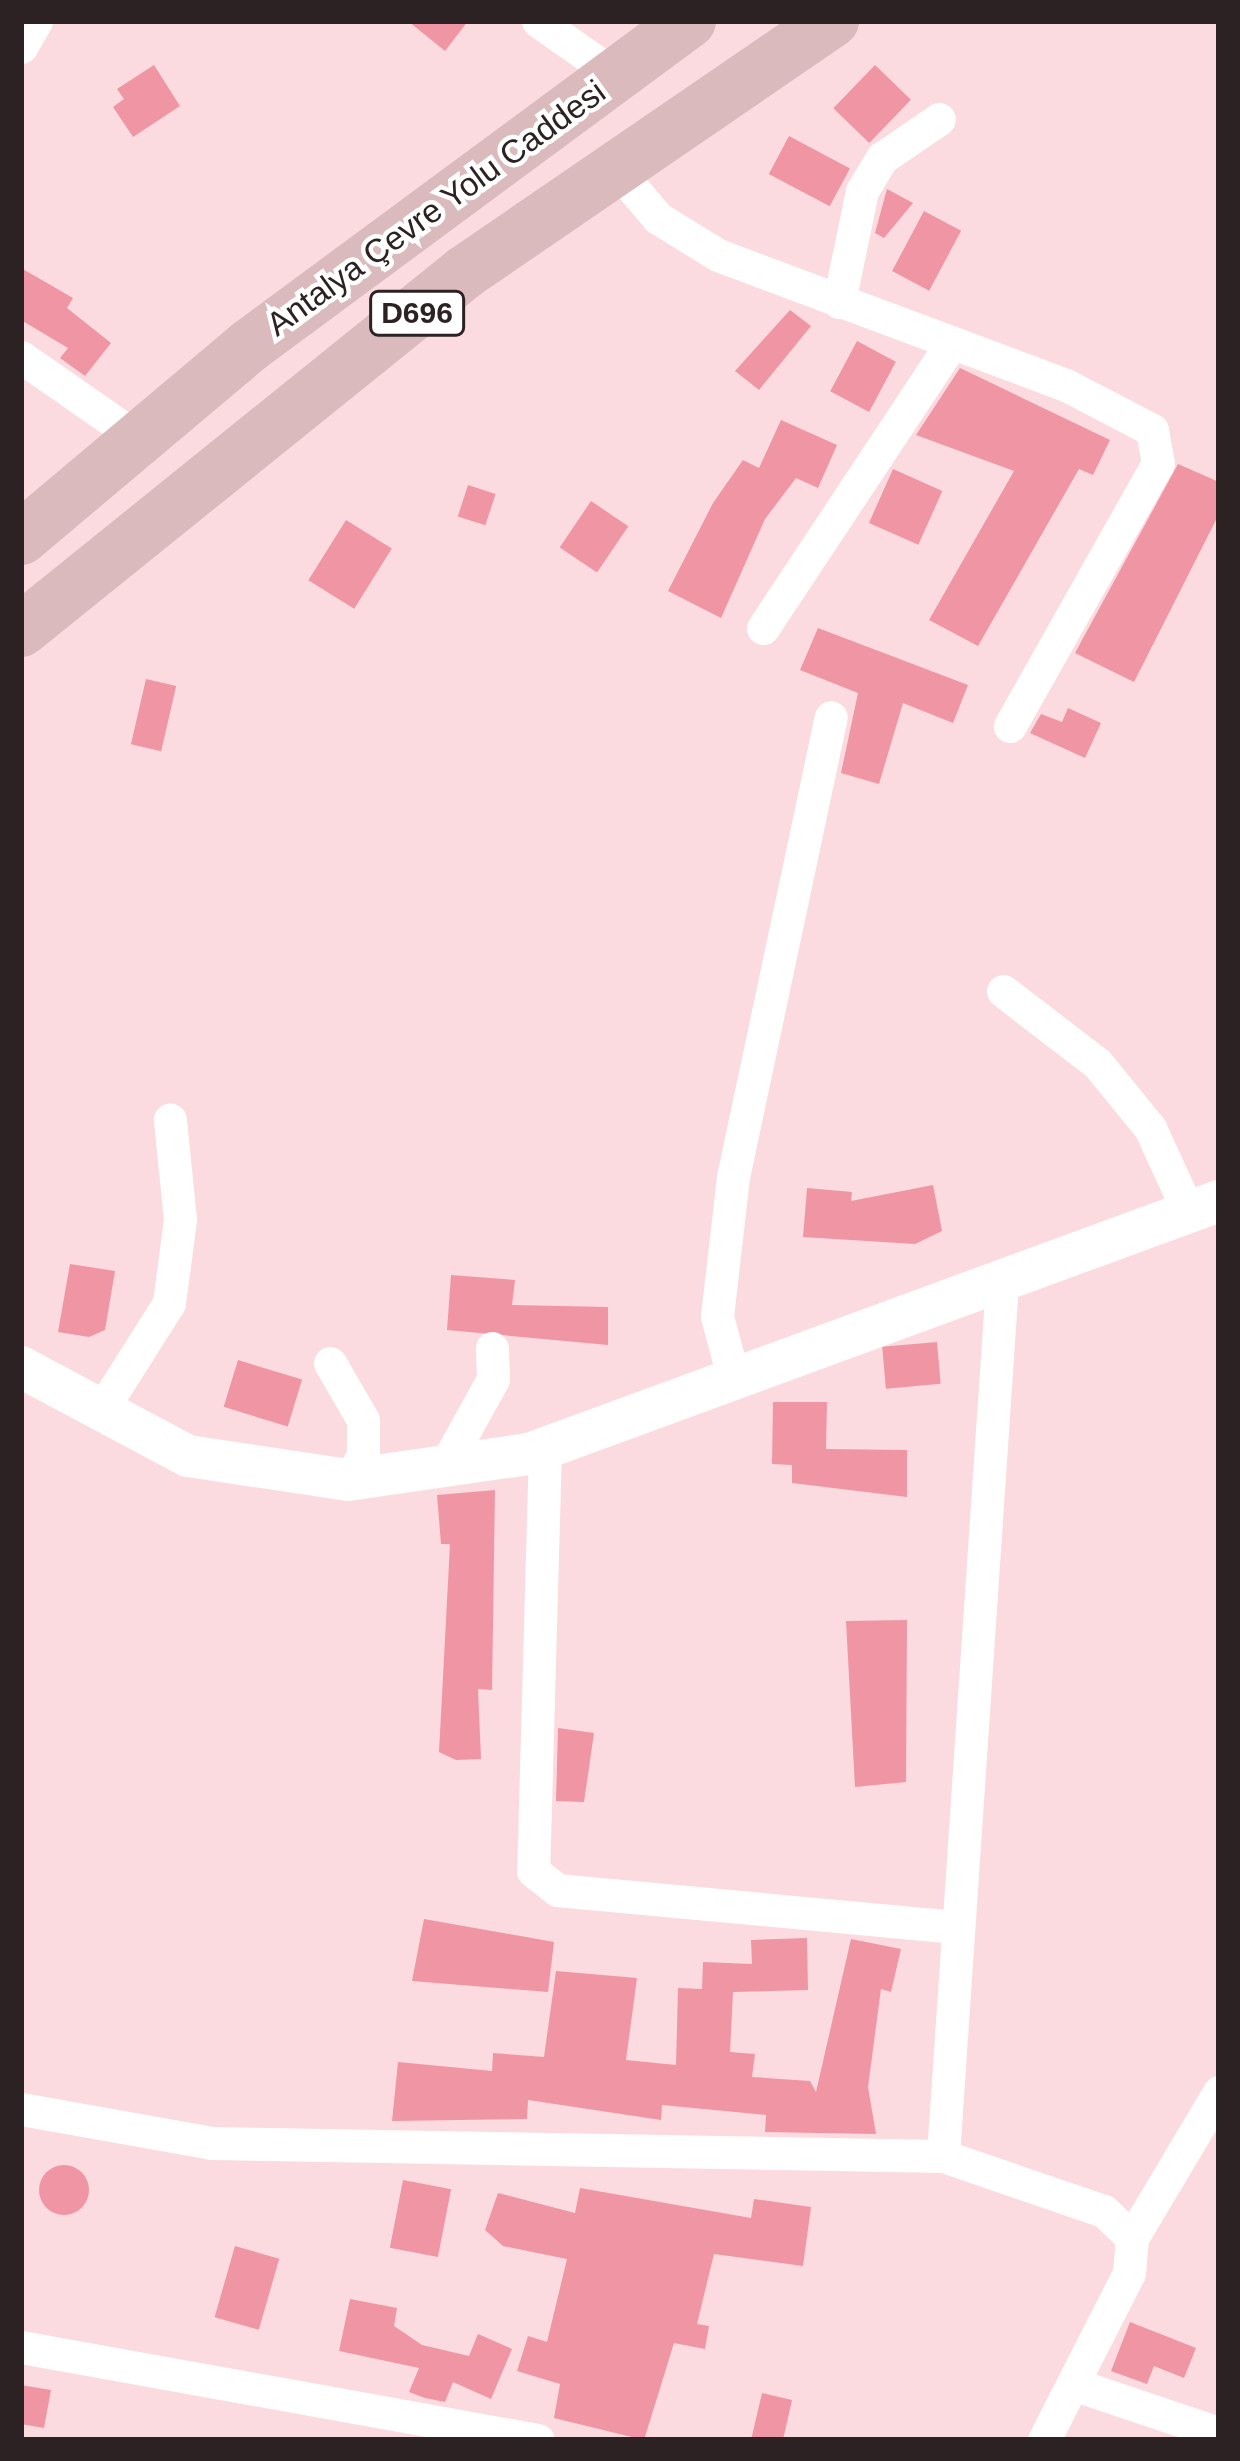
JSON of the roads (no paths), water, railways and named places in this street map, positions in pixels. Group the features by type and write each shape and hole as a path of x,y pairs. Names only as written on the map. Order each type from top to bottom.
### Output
{"highway":[{"name":"Antalya Çevre Yolu Caddesi","path":"21,538 139,439 689,21"},
{"name":"Antalya Çevre Yolu Caddesi","path":"21,630 465,272 832,21"}],"street":[{"path":"21,46 36,21"},
{"path":"538,21 616,75"},
{"path":"839,302 862,191 882,158 939,119"},
{"path":"617,171 658,218 718,255 1152,430 1158,463 1010,726"},
{"path":"764,628 950,345"},
{"path":"21,356 139,439"},
{"path":"734,1380 718,1316 733,1177 831,717"},
{"path":"21,1367 188,1456 348,1480 545,1448 1204,1207 1150,1128 1097,1064 1003,991"},
{"path":"102,1409 169,1303 180,1219 170,1120"},
{"path":"943,2156 953,1927 1001,1283"},
{"path":"445,1466 493,1379 492,1348"},
{"path":"329,1363 363,1420 363,1456 348,1480"},
{"path":"545,1448 533,1871 557,1890 953,1927"},
{"path":"1044,2440 1129,2272 1132,2238 1219,2092"},
{"path":"21,2109 211,2143 943,2156 1104,2211 1132,2238"},
{"path":"21,2347 538,2440"},
{"path":"1073,2384 1219,2433"}]}
